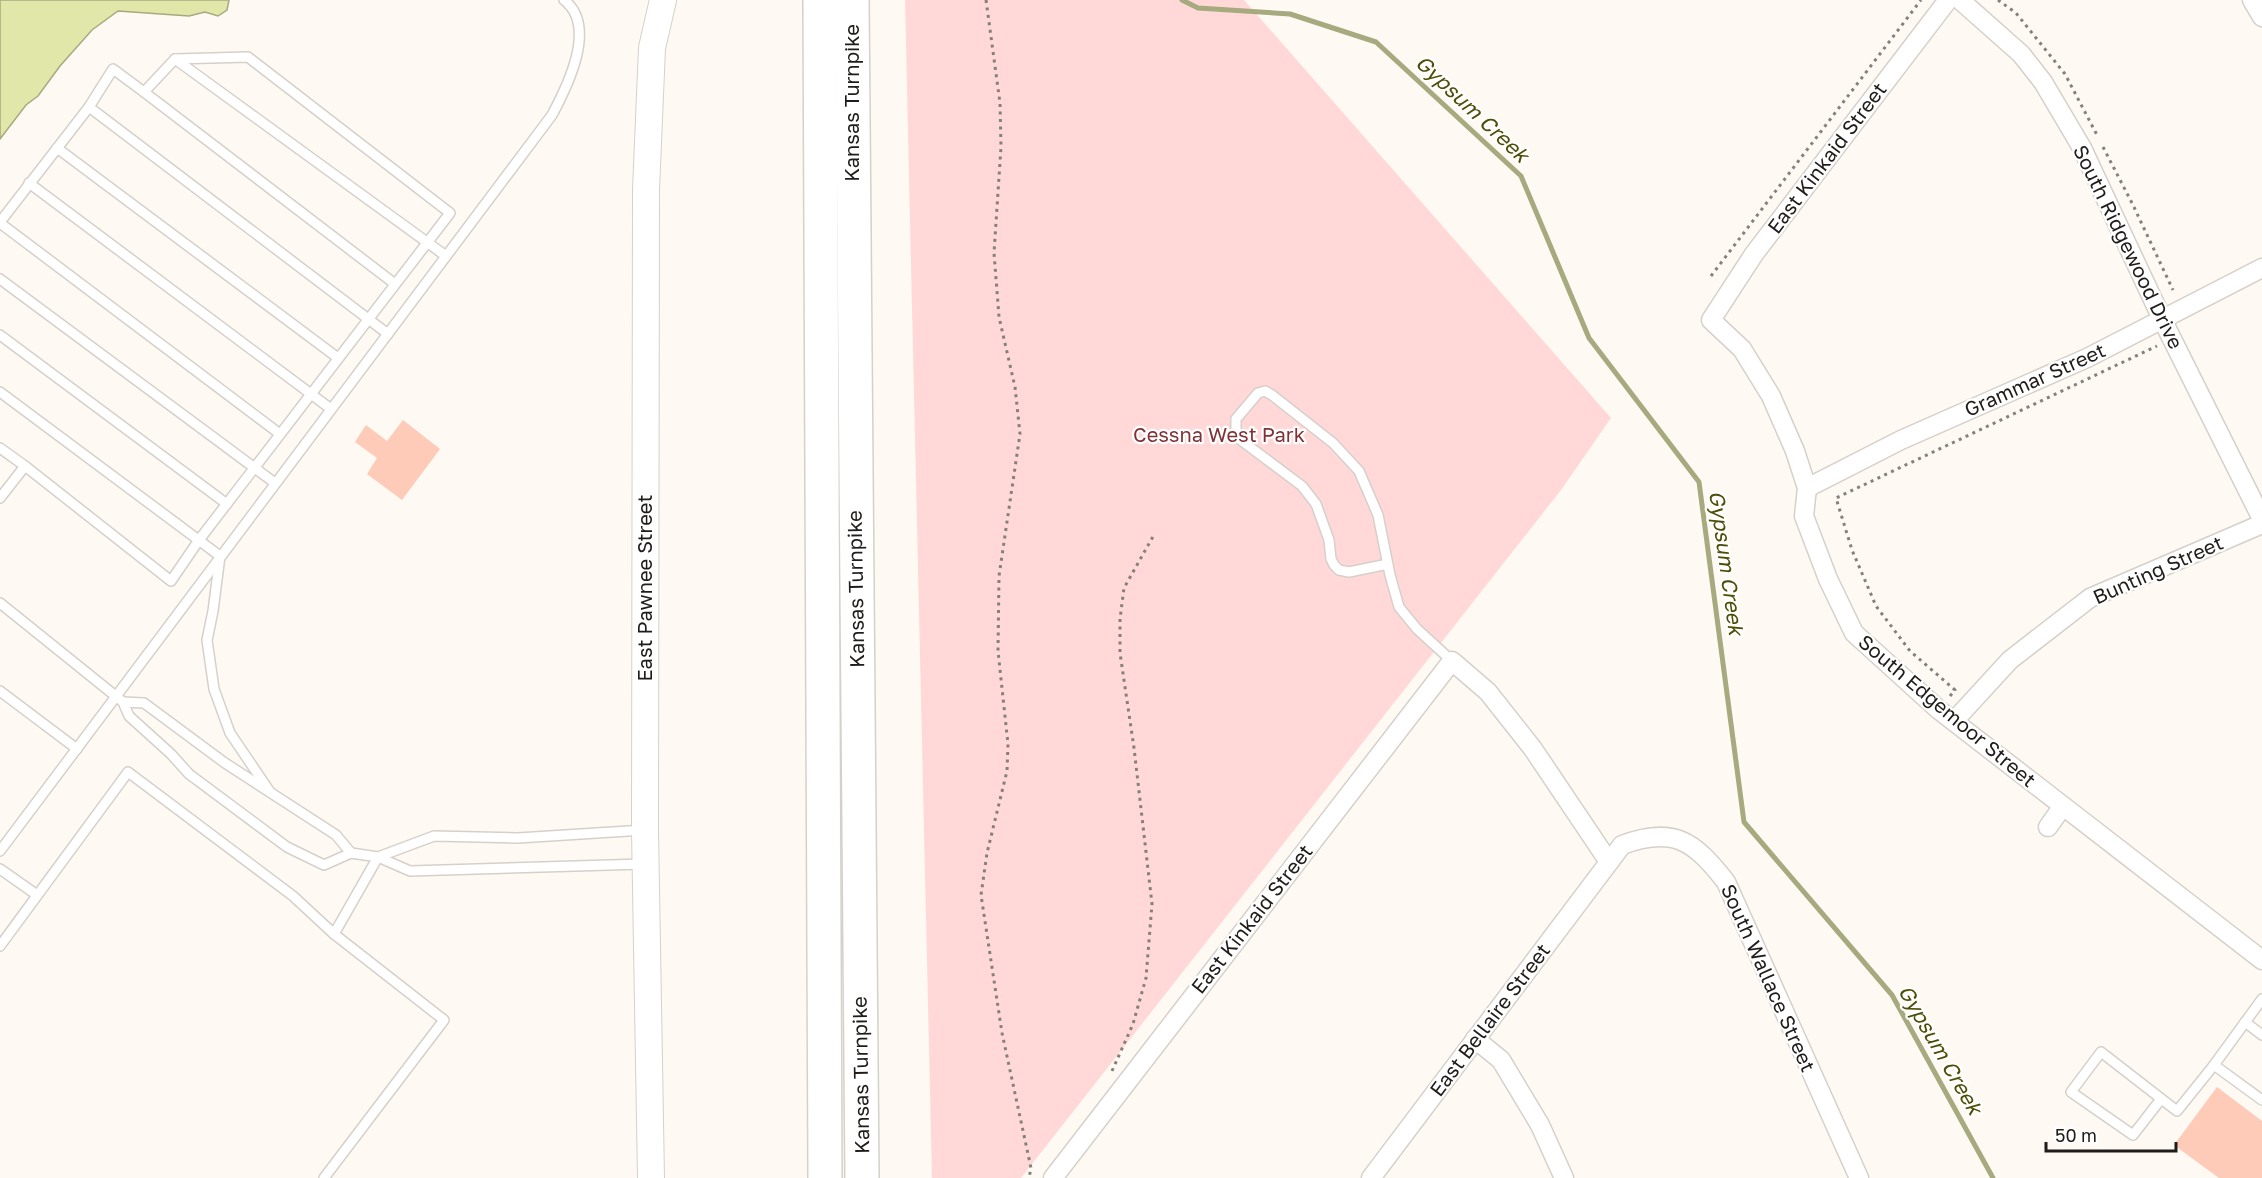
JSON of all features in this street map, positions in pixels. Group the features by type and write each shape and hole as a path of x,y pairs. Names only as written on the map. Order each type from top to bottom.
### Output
{"highway":[{"name":"Kansas Turnpike","path":"820,0 825,1178"},
{"name":"Kansas Turnpike","path":"852,0 862,1178"}],"main road":[{"name":"East Pawnee Street","path":"651,1178 645,830 646,190 652,48 663,0"}],"street":[{"name":"East Kinkaid Street","path":"1711,320 1754,254 1948,0"},
{"name":"South Ridgewood Drive","path":"1960,0 2021,54 2043,82 2082,148 2162,320 2262,519"},
{"path":"2252,0 2262,17"},
{"name":"Grammar Street","path":"1807,488 1901,440 2087,358 2262,268"},
{"name":"South Edgemoor Street","path":"1711,320 1742,349 1771,396 1795,452 1807,488 1804,516 1828,579 1854,633 1939,710 2262,960"},
{"name":"Bunting Street","path":"1954,721 2010,660 2090,598 2262,524"},
{"name":"East Kinkaid Street","path":"1053,1178 1452,661"},
{"path":"1452,661 1488,692 1533,749 1609,862"},
{"path":"2048,827 2063,806"},
{"name":"South Wallace Street","path":"1609,862 1622,845 1640,838 1661,836 1681,839 1707,858 1726,882 1859,1178"},
{"name":"East Bellaire Street","path":"1371,1178 1609,862"},
{"path":"1476,1040 1501,1060 1540,1125 1564,1178"}],"lane":[{"path":"0,851 77,749 120,699 220,556 552,116 571,79 578,51 579,28 571,5 564,0"},
{"path":"0,447 171,581 199,540 450,213 248,57 176,59 144,92"},
{"path":"176,59 446,256"},
{"path":"280,434 0,222 89,107 113,69 395,284"},
{"path":"89,107 388,333"},
{"path":"57,148 338,358"},
{"path":"30,183 331,409"},
{"path":"0,279 275,483"},
{"path":"0,335 227,504"},
{"path":"0,392 220,556"},
{"path":"1388,564 1349,572 1339,570 1334,565 1329,540 1316,504 1302,486 1238,438 1236,419 1258,393 1265,392 1272,395 1333,443 1359,471 1378,515 1399,607 1417,629 1452,661"},
{"path":"0,498 25,466"},
{"path":"220,556 207,640 214,689 230,733 270,792"},
{"path":"0,603 120,699 129,716 171,754 189,774 287,847 324,865 351,854 378,857 410,871 646,864"},
{"path":"0,691 77,749"},
{"path":"120,699 144,704 225,763 336,835 351,854"},
{"path":"0,946 128,772 293,896 334,934 444,1020 324,1178"},
{"path":"334,934 378,857 434,836 518,838 645,830"},
{"path":"0,869 37,895"},
{"path":"2161,1099 2133,1135 2071,1092 2101,1052 2177,1111 2262,999"},
{"path":"2245,1022 2262,1035"},
{"path":"2214,1065 2262,1100"}],"path":[{"path":"986,0 1000,103 1001,147 994,252 999,317 1015,387 1020,434 999,576 998,651 1008,744 1007,771 987,853 981,895 1002,1033 1031,1168 1029,1178"},
{"path":"1711,276 1920,0"},
{"path":"1939,710 1955,690 1910,651 1876,606 1852,550 1836,498 2159,345"},
{"path":"1110,1074 1133,1024 1146,978 1152,904 1134,747 1120,653 1120,620 1124,588 1155,533"}],"green space":[{"name":"Cessna West Park","path":"905,0 1244,0 1611,418 1561,490 1021,1178 932,1178"}],"shaded area":[{"path":"0,0 229,0 227,10 218,16 205,12 189,16 118,11 92,30 60,66 38,96 26,105 0,139"}],"building":[{"path":"403,420 440,449 402,500 367,474 377,458 355,442 366,425 387,441"},
{"path":"2217,1087 2262,1121 2262,1178 2219,1178 2174,1145"}],"waterway":[{"name":"Gypsum Creek","path":"1182,0 1198,8 1290,14 1376,42 1521,176 1589,338 1699,482 1744,822 1892,995 1993,1178"}]}
